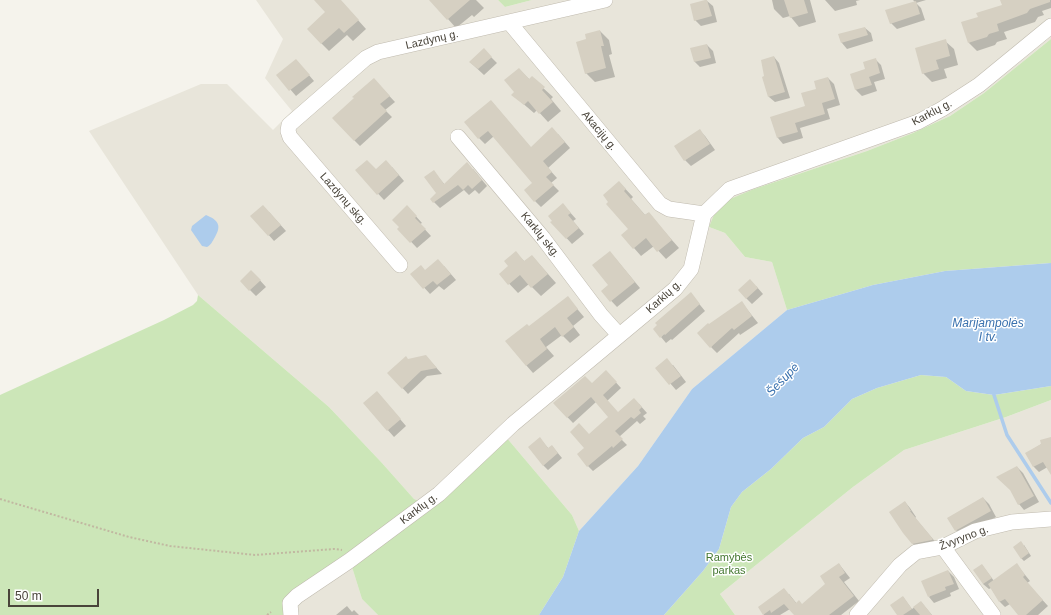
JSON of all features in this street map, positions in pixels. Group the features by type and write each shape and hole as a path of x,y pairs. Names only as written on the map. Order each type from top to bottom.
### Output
{"street":[{"name":"Lazdynų g.","path":"288,131 290,125 295,120 366,58 378,52 605,0"},
{"name":"Akacijų g.","path":"509,22 660,204 669,209 704,214"},
{"name":"Karklų g.","path":"291,615 290,603 297,596 354,558 439,494 513,424 675,289 691,269 704,214 730,189 899,130 942,109 979,85 1051,26"},
{"name":"Lazdynų skg.","path":"288,131 290,137 400,265"},
{"name":"Karklų skg.","path":"458,137 543,238 601,314 619,335"},
{"name":"Žvyryno g.","path":"857,615 900,565 916,552 943,548 975,531 1012,522 1051,519"},
{"path":"943,548 993,615"}],"path":[{"path":"0,499 129,537 170,546 254,555 334,549 347,551 354,558"},
{"path":"267,615 271,612"}],"shaded area":[{"path":"256,0 498,0 505,7 532,0 1051,0 1051,39 984,93 950,116 913,133 867,151 754,189 709,227 725,233 745,257 772,262 787,310 692,389 638,466 579,531 572,515 506,437 434,507 414,499 329,407 198,295 89,131 201,84 227,84 273,130 292,111 265,78 283,39"},
{"path":"1051,400 1051,615 735,615 720,594 853,487 904,450 1006,417"},
{"path":"352,567 362,599 378,615 289,615 296,605"}],"green space":[{"path":"498,0 532,0 505,7"},
{"path":"1051,39 1051,263 945,271 873,285 787,310 772,262 745,257 725,233 709,227 714,215 728,200 754,189 867,151 913,133 950,116 984,93"},
{"path":"198,295 329,407 414,499 434,507 506,437 572,515 579,531 563,577 539,615 378,615 362,599 352,567 296,605 289,615 0,615 0,395 164,320 193,305 197,301"},
{"name":"Ramybės parkas","path":"921,375 946,377 966,391 994,395 1051,386 1051,400 1006,417 904,450 853,487 720,594 735,615 664,615 703,571 719,549 731,507 742,492 771,469 803,438 824,427 852,399 877,388"}],"water":[{"path":"206,215 218,223 217,233 207,247 202,246 191,230 192,226"},
{"name":"Marijampolės I tv.","path":"1051,263 1051,386 994,395 966,391 946,377 921,375 877,388 852,399 824,427 803,438 771,469 742,492 731,507 719,549 703,571 664,615 539,615 563,577 579,531 638,466 692,389 787,310 873,285 945,271"}],"building":[{"path":"314,0 341,0 359,20 344,33 339,28 321,44 307,29 325,12"},
{"path":"429,0 470,0 447,20"},
{"path":"707,0 712,16 694,21 690,4"},
{"path":"784,0 804,0 808,13 790,18"},
{"path":"1000,0 1050,0 1050,2 1030,9 1027,13 997,24 999,31 989,34 987,37 968,43 961,22 978,17 976,13 1002,5"},
{"path":"916,1 920,14 890,24 885,10"},
{"path":"865,27 868,35 841,43 838,34"},
{"path":"600,30 604,46 601,46 606,68 585,74 576,42 586,39 585,34"},
{"path":"946,39 950,56 936,60 939,69 922,74 915,48"},
{"path":"707,44 711,58 694,62 690,48"},
{"path":"484,48 492,57 478,69 469,62"},
{"path":"774,56 785,92 768,97 762,77 764,76 761,60"},
{"path":"876,58 880,73 869,77 872,85 855,90 850,74 865,69 863,62"},
{"path":"296,59 310,75 289,91 276,75"},
{"path":"519,68 529,79 532,76 545,87 542,90 553,102 539,114 528,101 524,105 511,95 514,92 504,80"},
{"path":"828,77 835,99 822,103 825,114 795,123 798,132 777,138 770,117 805,106 801,93 816,89 814,81"},
{"path":"374,78 390,96 380,104 387,111 354,141 332,118 354,98 352,97"},
{"path":"491,100 531,147 552,127 565,142 543,161 552,172 546,177 554,185 534,202 524,190 532,183 488,131 478,139 464,122"},
{"path":"700,129 710,144 684,161 674,146"},
{"path":"367,160 376,169 386,160 399,175 377,195 355,170"},
{"path":"467,162 482,180 472,189 468,185 463,190 458,185 433,203 430,199 436,193 424,177 434,170 444,184"},
{"path":"619,181 626,189 624,191 645,215 649,212 672,240 657,252 646,238 633,249 621,235 628,229 606,204 608,202 603,195"},
{"path":"563,203 571,213 568,215 579,228 566,239 550,222 552,221 548,216"},
{"path":"263,205 281,225 268,236 250,216"},
{"path":"407,205 417,216 415,218 426,229 410,243 397,229 399,227 392,220"},
{"path":"516,251 524,261 532,255 548,274 531,288 520,275 508,285 499,274 508,266 504,261"},
{"path":"610,251 635,282 610,302 601,291 608,285 592,265"},
{"path":"438,259 451,274 437,285 433,281 423,289 410,274 421,265 425,270"},
{"path":"251,270 261,280 249,291 240,281"},
{"path":"750,279 758,288 746,299 738,290"},
{"path":"691,292 700,304 660,338 653,329 657,325 655,323"},
{"path":"568,296 578,309 567,318 574,327 562,337 555,327 540,339 547,349 526,366 505,341 527,324 529,326"},
{"path":"742,301 752,316 734,330 732,328 710,348 697,333 708,323 709,324"},
{"path":"426,355 437,368 421,371 402,389 387,373 406,356 408,359"},
{"path":"667,358 681,376 669,385 655,368"},
{"path":"606,370 617,382 603,395 618,412 634,398 642,407 639,410 641,413 634,419 631,417 615,431 623,439 613,448 612,446 587,467 577,454 584,448 570,432 579,423 589,434 608,417 591,397 567,418 553,403 585,376 592,383"},
{"path":"377,391 401,419 387,431 363,403"},
{"path":"540,437 548,448 552,445 558,453 543,466 528,447"},
{"path":"1051,437 1051,475 1043,462 1033,467 1025,453 1041,444 1040,440"},
{"path":"1017,466 1034,496 1018,505 1010,490 996,477"},
{"path":"983,497 991,511 955,531 947,518"},
{"path":"905,501 910,511 933,539 932,540 912,544 903,533 889,512"},
{"path":"1021,541 1029,553 1021,559 1013,547"},
{"path":"839,563 845,573 839,577 854,596 829,615 794,615 784,604 771,613 770,610 763,615 758,607 784,588 796,603 799,600 802,604 825,584 820,576"},
{"path":"1017,563 1025,575 1023,577 1043,600 1026,615 1018,615 1005,599 999,602 988,584"},
{"path":"982,564 992,578 983,584 973,570"},
{"path":"948,570 954,584 945,587 946,590 928,597 921,581"},
{"path":"903,596 912,609 903,615 897,615 890,605"},
{"path":"921,601 932,615 920,615 913,607"}],"waterway":[{"path":"994,395 1007,435 1051,503"}],"water label":[{"name":"Šešupė","path":"783,380"}]}
